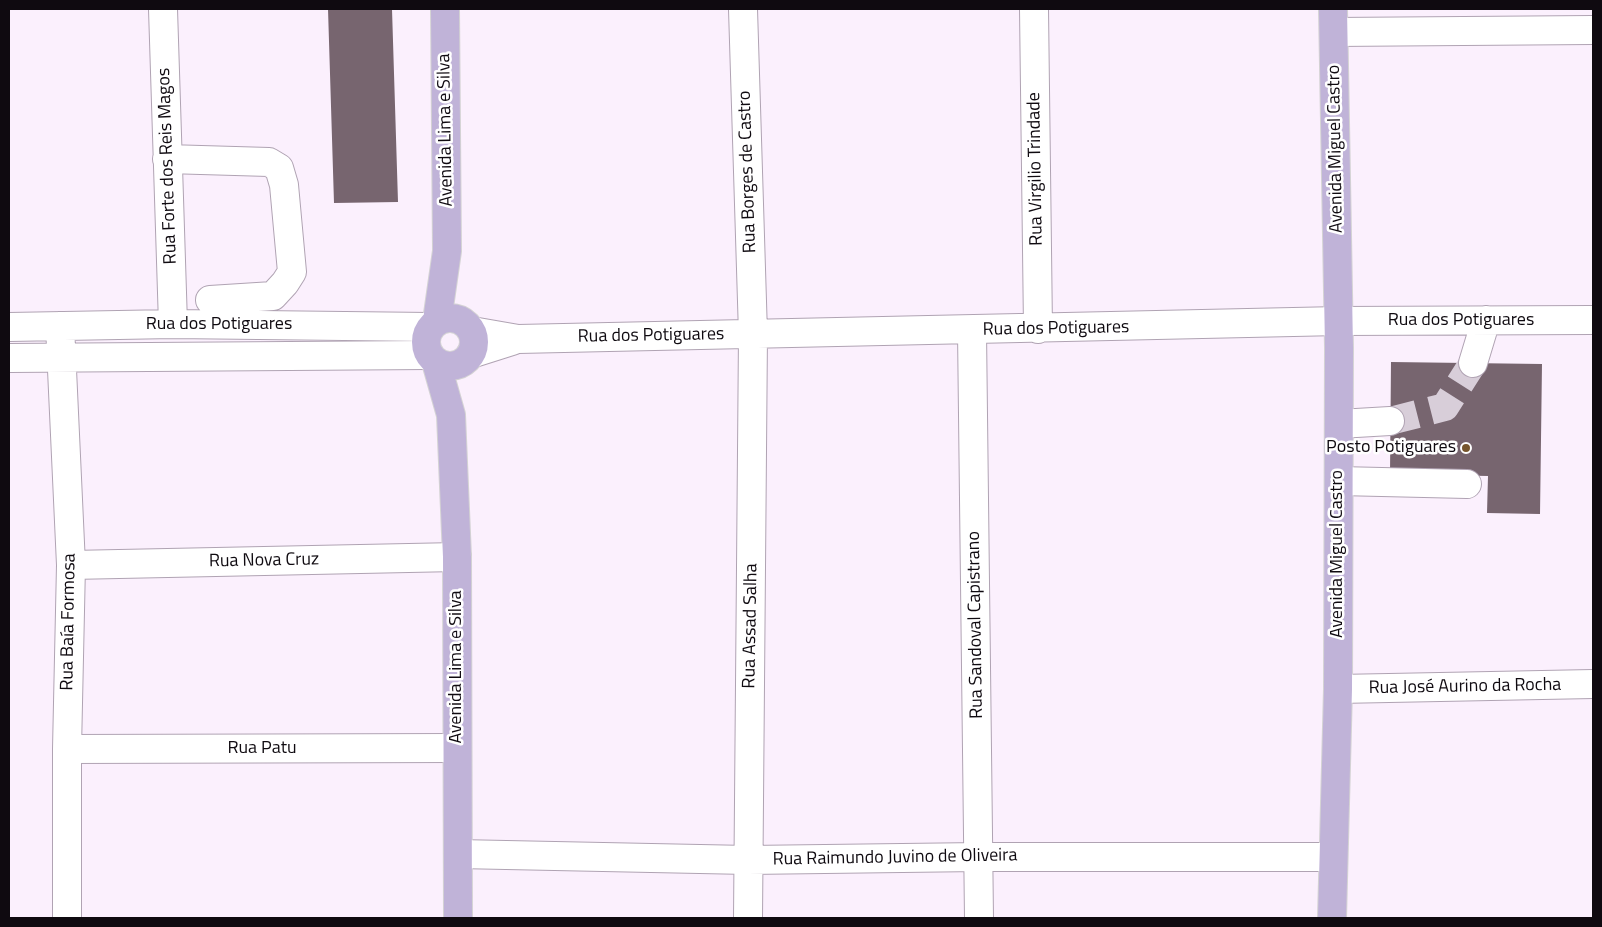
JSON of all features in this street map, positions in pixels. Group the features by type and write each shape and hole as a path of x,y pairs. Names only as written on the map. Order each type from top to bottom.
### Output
{"main road":[{"name":"Avenida Lima e Silva","path":"434,324 447,251 445,9"},
{"name":"Avenida Miguel Castro","path":"1332,918 1332,857 1338,689 1339,482 1339,321 1334,21"},
{"name":"Avenida Lima e Silva","path":"447,251 467,343 450,415"},
{"path":"451,317 467,343 449,367 432,358 425,341 434,324 451,317"},
{"name":"Avenida Lima e Silva","path":"432,358 450,415 457,557 458,918"}],"street":[{"name":"Rua Forte dos Reis Magos","path":"163,9 172,324"},
{"name":"Rua Borges de Castro","path":"743,9 754,334"},
{"name":"Rua Virgilio Trindade","path":"1034,9 1038,329"},
{"path":"1334,21 1593,30"},
{"path":"167,159 269,162 279,168 284,185 292,272 273,296 210,300"},
{"path":"1473,363 1486,320"},
{"name":"Rua dos Potiguares","path":"467,343 518,339 972,331 1339,321 1593,320"},
{"name":"Rua dos Potiguares","path":"9,327 172,324 434,324"},
{"name":"Rua Baía Formosa","path":"60,326 71,564 67,748 67,918"},
{"name":"Rua Sandoval Capistrano","path":"972,331 979,918"},
{"name":"Rua Assad Salha","path":"748,918 754,334"},
{"name":"Rua dos Potiguares","path":"9,358 432,358"},
{"path":"1339,424 1390,421"},
{"path":"1339,482 1467,484"},
{"name":"Rua Nova Cruz","path":"71,564 457,557"},
{"name":"Rua José Aurino da Rocha","path":"1338,689 1593,684"},
{"name":"Rua Patu","path":"67,748 457,748"},
{"name":"Rua Raimundo Juvino de Oliveira","path":"458,854 748,860 979,857 1332,857"}],"building":[{"path":"328,9 392,9 398,202 334,203"},
{"name":"Posto Potiguares","path":"1391,362 1542,364 1540,514 1487,513 1488,476 1390,474"}],"tunnel":[{"path":"1390,421 1445,407 1473,363"}],"place":[{"name":"Posto Potiguares","path":"1466,448"}]}
